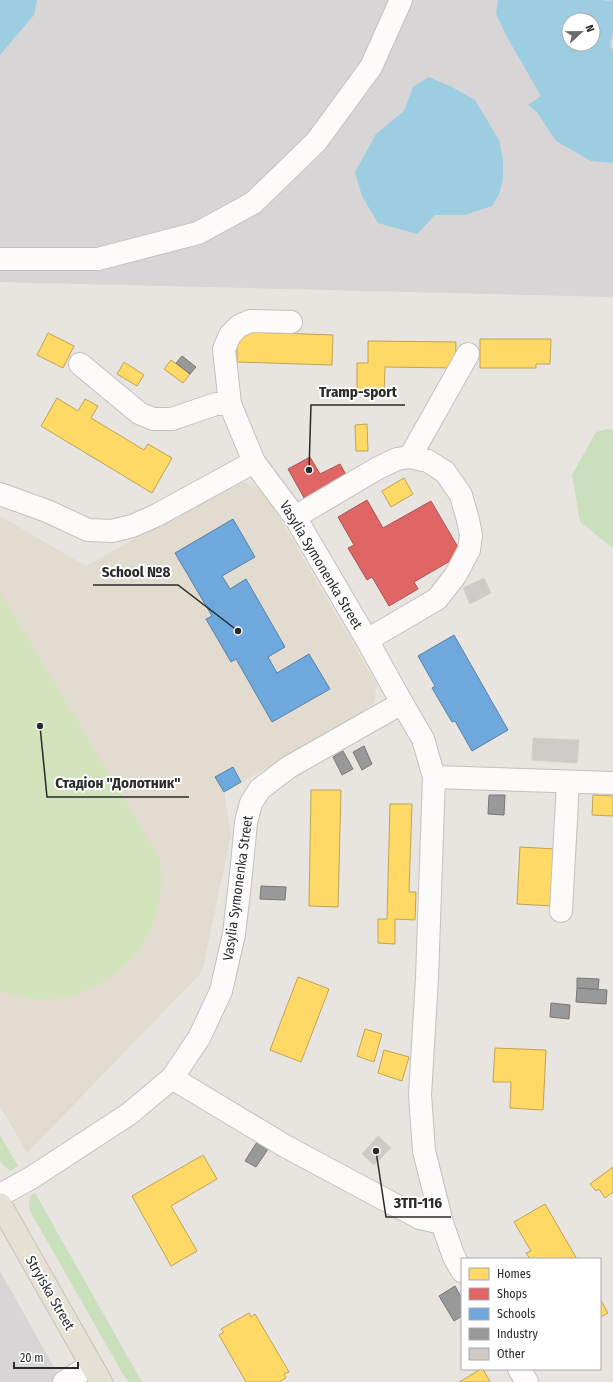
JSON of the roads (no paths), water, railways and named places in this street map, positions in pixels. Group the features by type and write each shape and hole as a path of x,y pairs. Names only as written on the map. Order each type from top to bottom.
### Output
{"main road":[{"name":"Stryiska Street","path":"1,1205 96,1374"}],"street":[{"path":"0,259 98,259 198,233 253,203 316,142 371,67 401,0"},
{"name":"Vasylia Symonenka Street","path":"291,322 250,321 239,326 230,335 224,349 230,404 254,462 295,517 423,739 434,777 427,978 420,1095 424,1151 442,1223 454,1257 461,1269"},
{"path":"410,458 468,354"},
{"path":"80,364 139,413 153,419 172,419 216,404 230,404"},
{"path":"295,517 378,468 397,459 410,458 428,461 445,472 461,495 471,536 469,550 455,576 437,600 367,640"},
{"path":"0,494 47,511 88,530 112,531 132,526 155,516 254,462"},
{"name":"Vasylia Symonenka Street","path":"1,1205 30,1178 130,1114 172,1078 199,1038 221,991 234,934 242,874 246,822 251,802 260,789 289,766 402,703"},
{"path":"434,777 613,783"},
{"path":"561,911 568,782"},
{"path":"172,1078 285,1146 420,1218 442,1223"},
{"path":"520,1370 527,1382"},
{"path":"64,1382 96,1374"}],"water":[{"path":"0,0 37,0 34,15 0,55"},
{"path":"498,0 613,0 613,31 610,46 613,52 613,163 591,161 556,141 537,112 528,105 541,96 507,37 496,14"},
{"path":"429,77 452,87 475,100 499,140 503,160 503,179 499,194 492,206 465,215 435,215 417,234 378,223 362,196 355,172 376,134 404,111 413,87"}],"place":[{"name":"Tramp-sport","path":"309,470"},
{"name":"School №8","path":"238,631"},
{"name":"Стадіон \"Долотник\"","path":"40,726"},
{"name":"ЗТП-116","path":"376,1151"}]}
